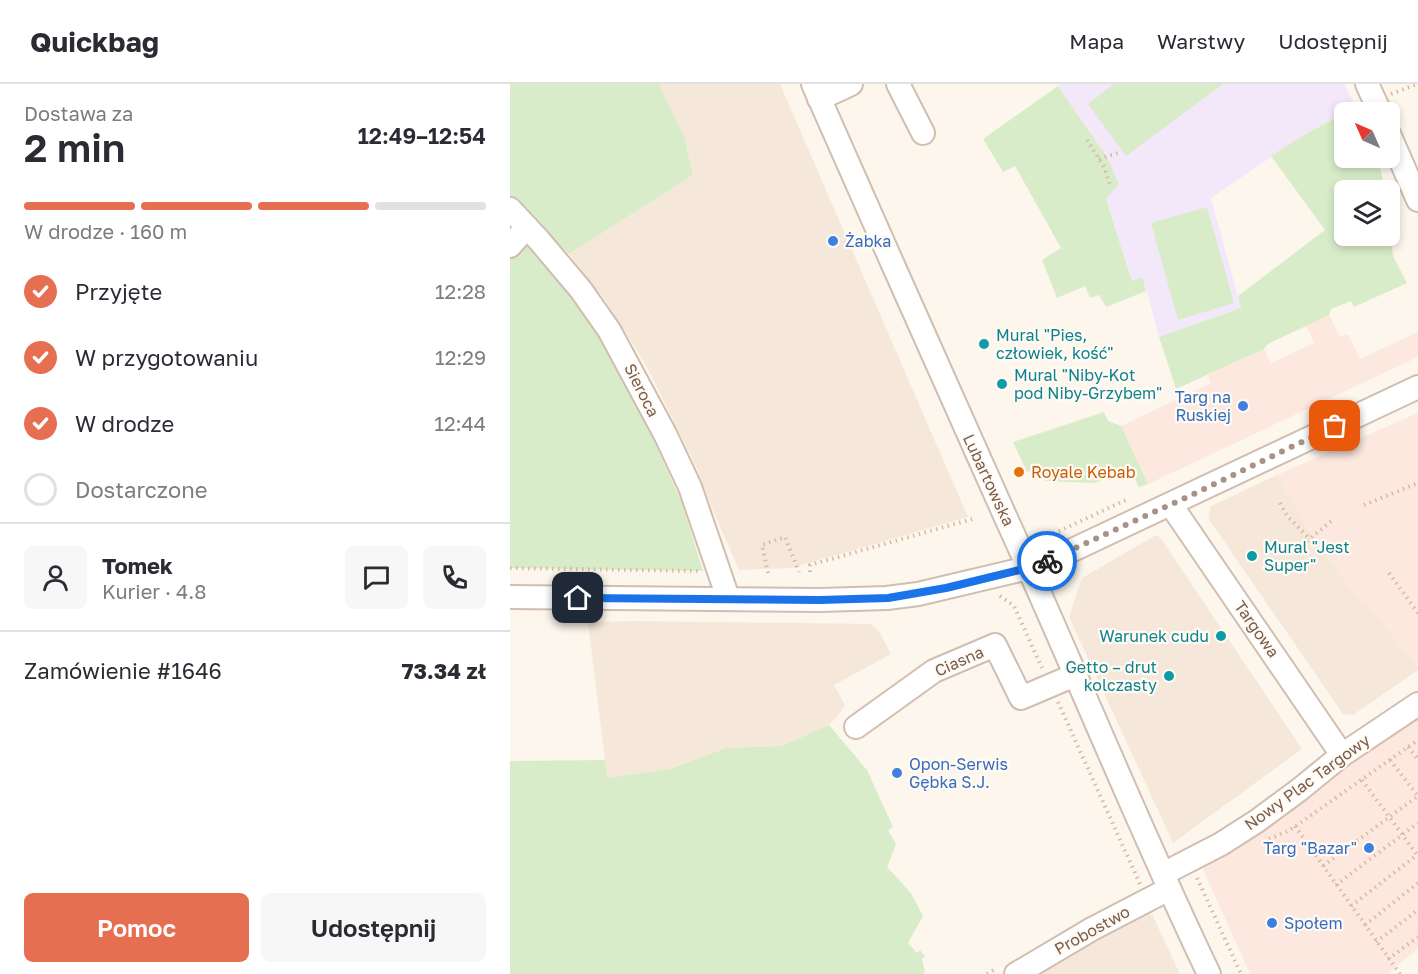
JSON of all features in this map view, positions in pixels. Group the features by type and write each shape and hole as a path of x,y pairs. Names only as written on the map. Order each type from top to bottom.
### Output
{"street":[{"path":"816,92 851,84"},
{"path":"898,84 923,133"},
{"path":"1367,84 1375,102"},
{"name":"Lubartowska","path":"816,92 1209,974"},
{"path":"1400,159 1418,200"},
{"name":"Sieroca","path":"510,209 580,290 609,330 624,356 691,489 729,598"},
{"path":"510,246 527,227"},
{"path":"510,597 820,600 888,598 927,592 1028,568 1062,555 1418,387"},
{"name":"Targowa","path":"1171,505 1342,754"},
{"name":"Ciasna","path":"856,727 934,671 995,645 1021,698 1075,675"},
{"name":"Nowy Plac Targowy","path":"1166,881 1274,810 1342,754 1418,704"},
{"name":"Probostwo","path":"1010,968 1092,929 1166,881"}],"path":[{"path":"1087,140 1099,159 1110,185"},
{"path":"1099,159 1119,153"},
{"path":"1364,505 1418,483"},
{"path":"1280,503 1287,516 1310,539"},
{"path":"810,572 810,565 976,518"},
{"path":"1302,545 1334,519"},
{"path":"768,573 762,545 785,537 799,572"},
{"path":"510,568 703,571"},
{"path":"1389,573 1418,613"},
{"path":"1025,630 1142,887"},
{"path":"1269,840 1295,826 1418,740"},
{"path":"1408,747 1418,759"},
{"path":"1323,866 1418,796 1390,760"},
{"path":"1351,906 1418,855 1362,780"},
{"path":"1336,885 1418,824"},
{"path":"1295,826 1400,974"},
{"path":"1194,872 1241,974"},
{"path":"1365,925 1418,883"},
{"path":"1376,942 1418,910"},
{"path":"1388,959 1418,937"},
{"path":"987,974 1010,968"}],"shaded area":[{"path":"659,84 780,84 968,517 791,568 739,570 698,471 646,365 605,300 569,254 693,175 684,136"},
{"path":"1057,84 1344,84 1353,102 1334,102 1334,118 1302,136 1211,198 1241,308 1159,337 1143,277 1132,281 1106,198 1119,184 1107,157"},
{"path":"1329,315 1340,337 1348,334 1360,359 1418,332 1418,357 1148,484 1121,426 1211,383 1208,375 1264,349 1271,363 1314,343 1306,325"},
{"path":"1418,413 1418,667 1368,604 1364,606 1317,544 1277,475"},
{"path":"1277,475 1317,544 1364,606 1368,604 1418,667 1418,670 1353,715 1343,714 1208,518 1211,506"},
{"path":"1156,535 1160,537 1302,749 1173,843 1069,617 1082,578"},
{"path":"588,622 871,624 879,631 891,654 834,685 845,705 829,725 781,746 726,748 670,769 607,778"},
{"path":"1418,710 1418,948 1387,974 1250,974 1201,865 1234,850"},
{"path":"1142,910 1153,916 1180,974 1031,974"}],"green space":[{"path":"510,84 659,84 684,136 693,175 569,254 510,198"},
{"path":"1114,84 1223,84 1126,156 1088,104"},
{"path":"1058,86 1107,157 1119,184 1106,199 1132,281 1143,277 1146,291 1106,307 1099,295 1090,298 1085,286 1057,298 1042,260 1061,248 1015,166 1003,172 983,139"},
{"path":"1334,118 1334,168 1381,168 1382,180 1334,180 1334,246 1392,246 1393,256 1407,283 1354,307 1351,301 1331,309 1329,315 1268,344 1264,349 1176,389 1159,337 1241,308 1238,296 1325,230 1271,156"},
{"path":"1207,207 1234,303 1178,320 1151,223"},
{"path":"510,222 575,293 612,347 682,503 703,571 510,568"},
{"path":"1104,412 1108,421 1121,426 1148,484 1139,487 1128,467 1095,483 1045,481 1040,468 1027,472 1013,442"},
{"path":"829,725 867,770 893,827 888,830 896,844 887,867 911,893 923,916 908,943 917,953 920,950 925,956 922,959 925,972 923,974 510,974 510,761 605,760 607,778 670,769 726,748 781,746"}],"way so far":[{"path":"1047,561 1335,426"}],"place":[{"name":"Żabka","path":"833,241"},
{"name":"Mural \"Pies, człowiek, kość\"","path":"984,344"},
{"name":"Mural \"Niby-Kot pod Niby-Grzybem\"","path":"1002,384"},
{"name":"Targ na Ruskiej","path":"1243,406"},
{"name":"Royale Kebab","path":"1019,472"},
{"name":"Mural \"Jest Super\"","path":"1252,556"},
{"name":"Warunek cudu","path":"1221,636"},
{"name":"Getto – drut kolczasty","path":"1169,676"},
{"name":"Opon-Serwis Gębka S.J.","path":"897,773"},
{"name":"Targ \"Bazar\"","path":"1369,848"},
{"name":"Społem","path":"1272,923"}],"route":[{"path":"578,598 820,600 888,598 946,588 1028,568 1047,561"}]}
